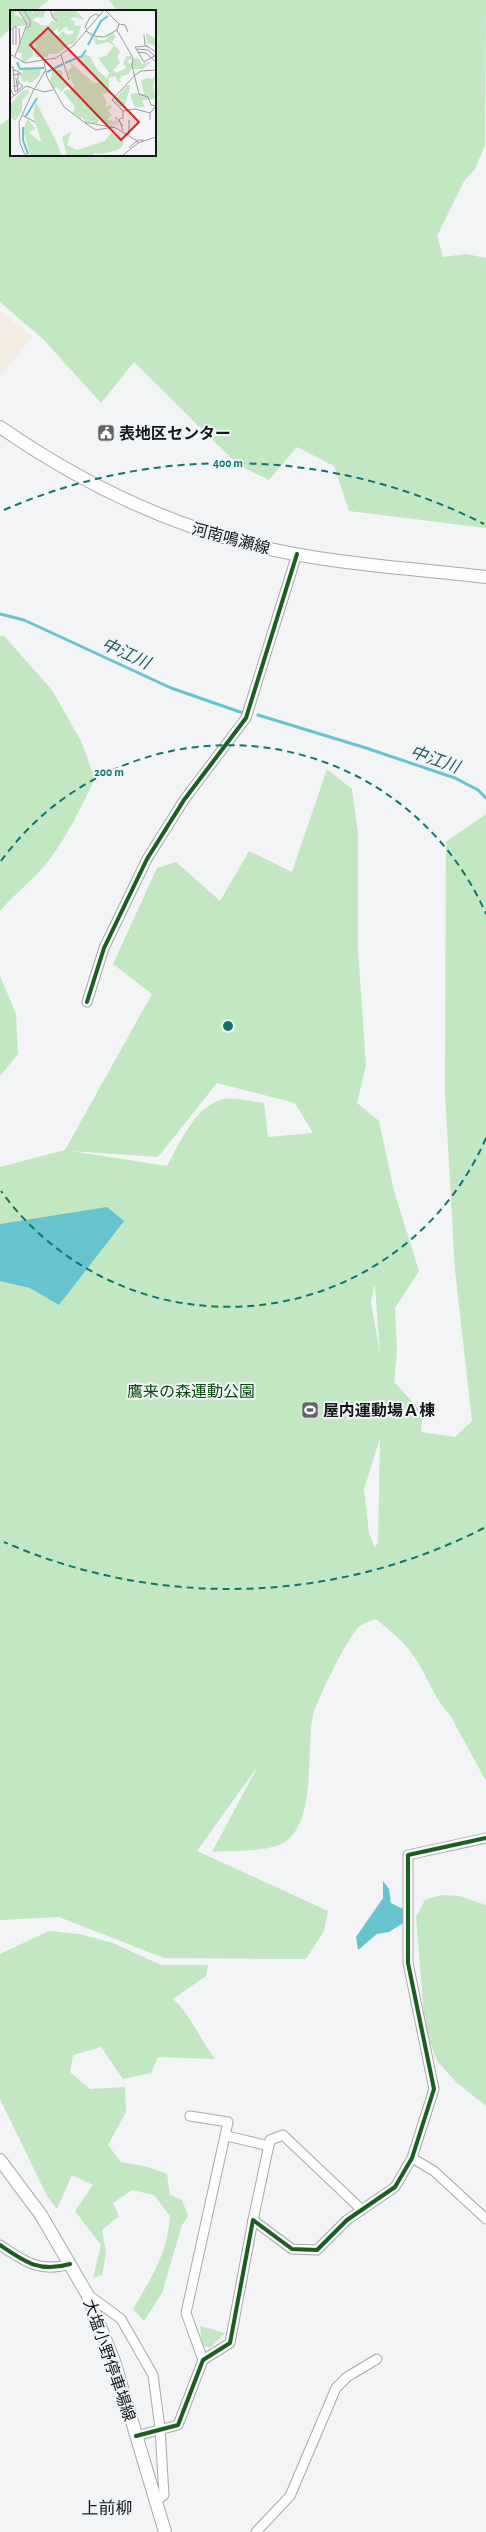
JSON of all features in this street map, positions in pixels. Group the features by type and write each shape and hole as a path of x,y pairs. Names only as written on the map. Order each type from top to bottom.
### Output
{"main road":[{"name":"河南鳴瀬線","path":"0,427 84,480 146,510 238,541 296,554 486,577"},
{"name":"大塩小野停車場線","path":"0,2160 41,2215 87,2294 114,2361 165,2532"}],"street":[{"path":"87,1002 104,948 147,859 184,800 246,718 296,554"},
{"path":"253,2220 292,2249 317,2250 347,2220 395,2187 412,2158 434,2089 408,1963 408,1855 486,1838"},
{"path":"190,2116 228,2122 227,2136 186,2313 202,2360"},
{"path":"136,2436 160,2428 178,2425 202,2360 230,2342 270,2140 283,2135 362,2210"},
{"path":"227,2136 269,2146"},
{"path":"412,2158 434,2171 486,2218"},
{"path":"0,2245 18,2257 46,2269 70,2264"},
{"path":"87,2294 121,2319 153,2375 160,2428 164,2495 156,2501"},
{"path":"256,2532 290,2496 336,2388 347,2377 377,2359"}],"shaded area":[{"path":"0,311 32,337 0,376"}],"green space":[{"path":"0,0 49,0 36,10 10,10 10,29 0,38"},
{"path":"109,0 486,0 485,145 475,169 464,181 437,236 443,257 466,254 486,258 486,528 349,511 334,466 297,447 269,480 238,465 134,362 101,403 43,339 0,302 0,125 10,118 10,156 156,156 156,10 116,10"},
{"path":"0,636 4,636 52,690 81,741 95,779 73,823 54,854 41,870 0,911"},
{"name":"鷹来の森運動公園","path":"327,769 352,789 358,833 358,950 366,1065 357,1103 379,1121 394,1191 419,1271 395,1308 397,1351 394,1382 423,1413 421,1432 455,1437 472,1421 455,1270 445,1092 446,842 486,814 486,1781 450,1715 437,1697 415,1657 394,1634 376,1619 360,1626 341,1654 313,1715 308,1786 305,1805 300,1822 292,1836 279,1845 272,1847 255,1850 212,1852 258,1766 197,1851 328,1911 324,1931 306,1959 164,1958 59,1917 0,1920 0,1167 65,1150 152,994 113,964 157,868 176,862 220,901 249,851 292,872","holes":["217,1083 295,1103 313,1133 268,1137 264,1103 239,1099 224,1099 214,1103 197,1117 183,1136 167,1166 71,1151 158,1157","375,1285 380,1355 371,1302","380,1438 378,1542 375,1548 369,1533 364,1489"]},
{"path":"0,976 16,1014 18,1054 0,1076"},
{"path":"441,1895 459,1896 486,1905 486,2106 456,2082 437,2061 425,2027 416,1917 425,1900"},
{"path":"49,1931 79,1934 113,1943 161,1965 208,1965 206,1976 173,1999 190,2019 215,2059 158,2057 151,2073 123,2079 101,2047 73,2055 70,2072 90,2089 125,2087 126,2112 108,2145 121,2162 148,2167 167,2174 170,2195 182,2200 188,2216 182,2225 162,2293 144,2321 133,2309 158,2265 166,2242 170,2216 154,2195 132,2190 113,2203 119,2216 102,2230 106,2253 102,2275 93,2278 101,2245 75,2211 93,2185 72,2175 57,2209 47,2196 0,2099 0,1954"},
{"path":"200,2326 225,2333 210,2348 202,2345"}],"water":[{"path":"107,1207 124,1221 59,1305 30,1288 0,1281 0,1224"},
{"path":"383,1881 389,1889 391,1903 403,1909 405,1922 389,1932 377,1934 358,1950 356,1937 383,1898"}],"waterway":[{"name":"中江川","path":"0,614 24,620 171,688 243,713"},
{"name":"中江川","path":"258,715 366,748 455,778 478,790 486,798"}],"cycle path":[{"path":"87,1002 104,948 147,859 184,800 246,718 297,554"},
{"path":"136,2436 178,2425 203,2360 230,2343 253,2220 292,2249 317,2250 347,2220 395,2187 412,2158 434,2089 408,1963 408,1855 486,1838"},
{"path":"0,2245 25,2261 33,2264 50,2267 70,2264"}],"place":[{"name":"表地区センター","path":"106,433"},
{"name":"屋内運動場Ａ棟","path":"310,1410"}],"district":[{"name":"上前柳","path":"107,2508"}]}
